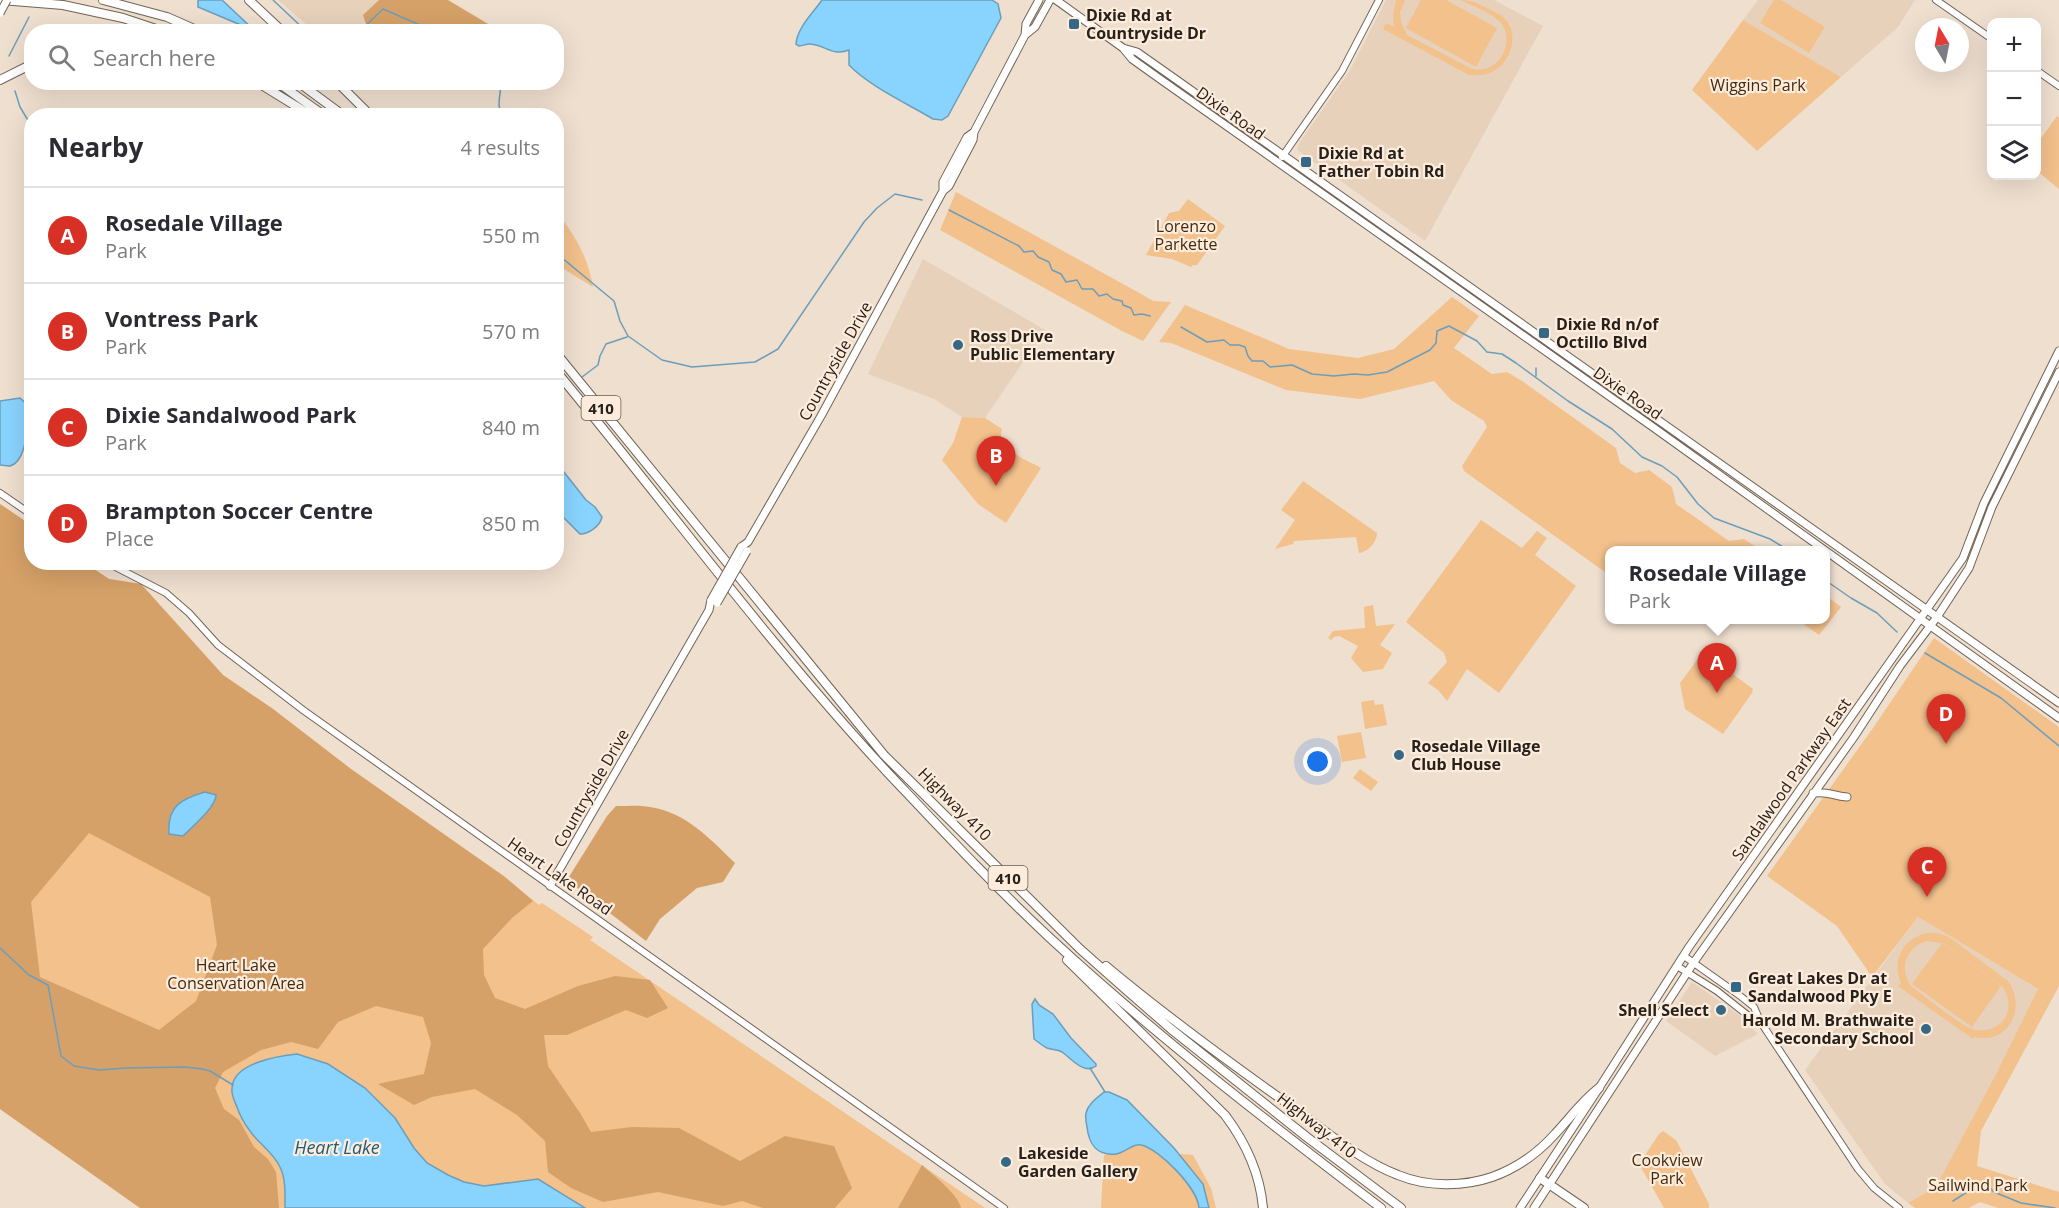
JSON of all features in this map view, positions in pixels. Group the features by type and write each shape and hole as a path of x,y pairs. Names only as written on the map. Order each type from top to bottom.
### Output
{"highway":[{"path":"1,0 63,5 141,24"},
{"path":"103,0 167,17 183,24"},
{"path":"249,0 274,24"},
{"path":"0,80 24,68"},
{"path":"270,90 299,108"},
{"path":"288,90 314,108"},
{"path":"309,90 334,108"},
{"path":"345,90 363,108"},
{"name":"Highway 410","path":"564,363 884,755 1080,949 1171,1029 1308,1138 1401,1208"},
{"name":"Highway 410","path":"564,381 741,603 825,703 889,774 1051,938 1162,1036 1381,1208"},
{"path":"1051,938 1060,952 1225,1115 1239,1135 1255,1167 1263,1208"},
{"path":"1080,949 1093,954 1162,1013 1330,1134 1399,1176 1449,1184 1481,1180 1504,1172 1522,1163 1541,1149 1587,1097 1599,1088"},
{"path":"1540,1178 1584,1208"}],"main road":[{"path":"0,13 7,0"},
{"name":"Countryside Drive","path":"550,886 821,416 943,192 943,182 968,137 974,132 1025,35 1026,24 1039,0"},
{"name":"Countryside Drive","path":"1025,35 1035,27 1050,0"},
{"name":"Dixie Road","path":"1056,0 1123,48 1132,59 1819,546"},
{"name":"Dixie Road","path":"1123,48 1137,52 2059,703"},
{"name":"Sandalwood Parkway East","path":"1520,1208 1677,966 1920,618 1942,590 1968,549 1984,503 2059,351"},
{"name":"Sandalwood Parkway East","path":"1534,1208 1687,972 1854,737 1900,666 1937,617 1969,568 1992,507 2059,372"},
{"name":"Dixie Road","path":"1830,554 2059,718"},
{"path":"1815,771 1824,778"},
{"path":"1813,793 1830,792 1840,797 1847,797"}],"street":[{"path":"1278,162 1342,71 1379,0"},
{"path":"1936,0 1987,36"},
{"path":"2040,72 2059,86"},
{"path":"0,494 24,510"},
{"name":"Heart Lake Road","path":"121,570 166,593 189,613 218,645 249,669 1004,1208"},
{"path":"1684,956 1754,1007 1760,1021 1858,1169 1874,1188 1899,1208"},
{"path":"1677,966 1697,977 1750,1017 1760,1021"}],"shaded area":[{"path":"278,0 382,0 364,24 306,24"},
{"path":"1386,0 1494,0 1543,26 1425,241 1297,150 1299,143 1349,72"},
{"path":"1758,0 1915,0 1898,27 1841,77 1743,20"},
{"name":"Ross Drive Public Elementary","path":"923,259 1045,330 985,418 962,417 934,399 868,374"},
{"name":"Harold M. Brathwaite Secondary School","path":"1918,917 2038,989 1936,1188 1908,1203 1885,1184 1805,1070"},
{"path":"1692,982 1739,1015 1758,1034 1715,1056 1666,1021"}],"green space":[{"path":"379,0 448,0 488,24 366,24 363,15"},
{"path":"1396,0 1405,0 1400,12 1401,22 1407,35 1476,70 1488,68 1501,58 1507,38 1503,25 1498,20 1461,0 1483,6 1503,17 1512,31 1509,55 1499,68 1492,72 1484,75 1469,75 1383,29 1386,23 1394,27 1393,15"},
{"path":"1421,0 1446,0 1497,28 1476,67 1406,28"},
{"path":"1774,0 1781,0 1825,27 1809,53 1760,23"},
{"name":"Wiggins Park","path":"1743,20 1841,77 1757,151 1692,90"},
{"path":"2057,116 2059,118 2059,189 2041,174 2041,138"},
{"path":"956,192 1153,301 1171,302 1143,341 1122,331 940,230"},
{"name":"Lorenzo Parkette","path":"1188,199 1225,226 1197,265 1191,267 1172,259 1146,255 1169,213 1179,211"},
{"path":"564,222 580,247 593,287 564,269"},
{"path":"1452,297 1479,316 1454,348 1492,374 1507,372 1522,381 1616,448 1620,463 1635,473 1649,470 1672,487 1676,504 1729,541 1744,539 1755,546 1605,546 1605,572 1464,471 1462,466 1487,427 1484,421 1451,400 1434,381 1360,399 1286,390 1171,343 1159,342 1185,305 1289,349 1358,358 1394,349"},
{"path":"962,417 985,418 1002,429 1001,436 1008,448 1041,468 1006,523 978,504 942,460 953,443"},
{"path":"1303,481 1377,533 1375,540 1366,551 1359,553 1356,537 1294,541 1293,544 1275,549 1295,520 1281,510"},
{"name":"Heart Lake Conservation Area","path":"0,504 24,520 24,570 96,570 109,579 141,584 223,675 273,709 351,769 505,877 539,905 542,903 593,937 590,940 985,1208 140,1208 0,1109"},
{"name":"Heart Lake Conservation Area","path":"0,504 24,520 24,570 96,570 109,579 141,584 223,675 273,709 351,769 505,877 533,901 512,918 483,949 484,975 495,998 525,1009 578,986 615,976 650,980 668,1008 647,1018 626,1010 567,1035 544,1035 548,1066 591,1132 632,1127 679,1128 740,1161 785,1136 834,1146 852,1188 835,1208 763,1208 742,1201 723,1206 658,1192 603,1202 571,1188 548,1172 545,1141 517,1115 475,1089 432,1097 414,1105 378,1084 424,1074 431,1043 423,1017 376,1006 338,1022 318,1049 291,1042 261,1050 223,1072 215,1088 224,1109 239,1120 254,1147 268,1159 276,1172 279,1208 140,1208 0,1109","holes":["89,833 210,897 217,945 196,1001 159,1030 40,977 31,902"]},
{"path":"1481,520 1522,548 1537,531 1547,538 1535,555 1576,586 1499,693 1467,669 1447,701 1428,683 1447,662 1444,653 1406,622"},
{"path":"1830,599 1841,607 1830,621"},
{"path":"1373,605 1376,626 1395,624 1380,645 1392,653 1383,669 1363,672 1351,658 1358,646 1339,636 1331,640 1328,638 1333,631 1365,628 1364,607"},
{"path":"1804,624 1828,624 1819,635"},
{"name":"Sailwind Park","path":"1934,638 2059,727 2059,986 1981,1131 1977,1166 2059,1192 2059,1208 1998,1208 1980,1202 1969,1208 1915,1208 1908,1203 1936,1187 2038,989 1918,917 1872,977 1837,926 1767,876"},
{"path":"1703,652 1753,689 1723,734 1685,709 1680,683"},
{"path":"1374,700 1375,705 1383,704 1387,725 1365,729 1361,702"},
{"path":"1361,732 1366,758 1342,762 1337,736"},
{"path":"1360,769 1378,782 1371,791 1353,778"},
{"path":"616,806 646,806 675,815 697,828 735,863 723,882 697,888 660,919 646,941 567,880 607,816"},
{"path":"1938,933 1949,937 2008,981 2016,1002 2015,1013 2005,1030 1997,1035 1986,1038 1974,1037 1973,1039 1898,986 1901,983 1897,967 1898,959 1905,946 1918,936","holes":["1927,941 1942,943 2003,987 2009,1006 2005,1018 1996,1027 1984,1030 1969,1028 1912,987 1905,973 1905,967 1913,948"]},
{"path":"1942,943 2001,986 1972,1027 1912,984"},
{"name":"Cookview Park","path":"1663,1131 1676,1140 1709,1208 1664,1208 1639,1164"},
{"path":"1141,1145 1156,1152 1193,1155 1211,1188 1216,1208 1101,1208 1104,1155 1124,1152"},
{"path":"922,1165 950,1191 961,1208 898,1208"}],"water":[{"path":"198,0 222,0 248,24 238,24 198,7"},
{"path":"822,0 992,0 998,4 1001,18 948,116 942,120 933,119 857,73 849,65 849,50 838,52 814,45 799,46 796,44 802,26"},
{"path":"20,398 24,402 24,444 20,457 10,466 0,465 0,401"},
{"path":"564,472 602,517 594,529 580,534 564,518"},
{"path":"205,792 216,795 208,811 183,836 169,834 170,817 177,805"},
{"path":"1035,999 1039,1005 1053,1014 1096,1066 1087,1069 1062,1052 1047,1048 1034,1039 1032,1004"},
{"name":"Heart Lake","path":"297,1054 328,1064 365,1088 395,1118 414,1148 427,1163 448,1175 464,1182 484,1186 538,1179 585,1208 285,1208 284,1182 280,1167 244,1122 233,1098 232,1089 239,1073 257,1062"},
{"path":"1104,1092 1127,1100 1174,1148 1203,1184 1209,1208 1199,1208 1192,1191 1177,1171 1149,1148 1138,1145 1116,1154 1109,1154 1095,1148 1088,1133 1086,1115 1091,1104"}],"waterway":[{"path":"273,0 298,24"},
{"path":"367,24 383,9 418,24"},
{"path":"25,24 29,17"},
{"path":"9,56 24,27"},
{"path":"500,90 500,108"},
{"path":"15,91 24,114"},
{"path":"564,260 614,301 620,321 628,336 662,360 692,367 755,362 778,349 864,222 877,208 895,194 922,200"},
{"path":"949,210 1019,246 1024,252 1033,251 1038,257 1049,262 1052,270 1061,274 1066,282 1077,280 1082,289 1093,289 1099,296 1107,294 1113,299 1122,301 1123,305 1131,308 1134,315 1150,316"},
{"path":"1181,327 1207,342 1224,340 1230,345 1245,347 1252,361 1263,361 1270,367 1292,365 1312,374 1334,376 1387,372 1430,350 1436,343 1437,331 1449,326 1477,341 1487,352 1502,354 1612,429 1642,457 1662,466 1677,477 1698,504 1714,518 1770,539 1781,546"},
{"path":"582,377 598,365 606,344 627,337"},
{"path":"1536,368 1536,376"},
{"path":"1830,583 1877,613 1897,632"},
{"path":"1925,653 2001,698 2059,746"},
{"path":"0,948 29,975 48,985 61,1056 74,1066 99,1070 185,1067 202,1069 210,1071 233,1085"},
{"path":"1090,1068 1105,1092"},
{"path":"1953,1201 1967,1192 1989,1187 1994,1192 2021,1203 2055,1208"}],"place":[{"name":"Dixie Rd at Countryside Dr","path":"1074,24"},
{"name":"Dixie Rd at Father Tobin Rd","path":"1306,162"},
{"name":"Dixie Rd n/of Octillo Blvd","path":"1544,333"},
{"name":"Ross Drive Public Elementary","path":"958,345"},
{"name":"Vontress Park","path":"996,486"},
{"name":"Rosedale Village","path":"1717,693"},
{"name":"Brampton Soccer Centre","path":"1946,744"},
{"name":"Rosedale Village Club House","path":"1399,755"},
{"name":"Dixie Sandalwood Park","path":"1927,897"},
{"name":"Great Lakes Dr at Sandalwood Pky E","path":"1736,987"},
{"name":"Shell Select","path":"1721,1010"},
{"name":"Harold M. Brathwaite Secondary School","path":"1926,1029"},
{"name":"Lakeside Garden Gallery","path":"1006,1162"}]}
